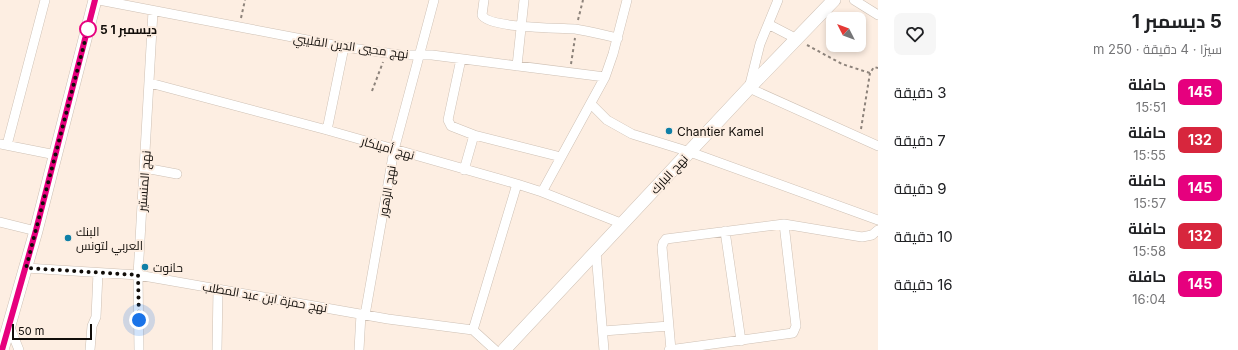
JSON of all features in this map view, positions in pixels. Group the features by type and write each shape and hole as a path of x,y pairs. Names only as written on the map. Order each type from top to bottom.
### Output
{"street":[{"path":"45,0 4,144 56,155"},
{"path":"2,346 26,268 95,0"},
{"name":"نهج محيي الدين القليبي","path":"99,0 344,47 386,53 420,54 605,77"},
{"name":"نهج الزهور","path":"359,350 363,314 394,150 434,0"},
{"path":"484,0 482,12 485,20 520,26 576,29 618,38"},
{"path":"517,66 520,26 524,0"},
{"path":"542,192 605,77 618,38 627,0"},
{"path":"778,0 756,57 750,88 878,146"},
{"name":"نهج البارك","path":"504,350 834,0"},
{"path":"854,0 878,15"},
{"name":"نهج المنستير","path":"139,350 138,275 153,11"},
{"path":"768,24 797,39"},
{"path":"327,130 344,47"},
{"path":"461,59 448,120 454,128 474,135 561,157"},
{"name":"نهج أميلكار","path":"150,83 327,130 517,184 542,192 623,224"},
{"path":"590,104 607,120 619,128 878,220"},
{"path":"464,170 474,135"},
{"path":"145,168 177,174"},
{"path":"495,350 473,330 517,184"},
{"path":"0,222 36,230"},
{"path":"784,224 796,326 794,331 791,334 671,350 662,247 664,241 669,238 784,224 862,237 872,235 878,230"},
{"path":"725,231 741,341"},
{"path":"596,252 604,350"},
{"name":"نهج حمزة ابن عبد المطلب","path":"26,268 138,275 363,314 473,330"},
{"path":"90,350 92,326 96,316 98,273"},
{"path":"217,350 218,289"},
{"path":"9,325 19,350"},
{"path":"603,331 669,326"}],"path":[{"path":"239,27 245,0"},
{"path":"797,39 842,64 870,73"},
{"path":"372,91 386,53"},
{"path":"860,138 870,73 874,67 878,68"}],"bus line":[{"name":"145","path":"2,350 26,268 95,0"}],"place":[{"name":"5 ديسمبر 1","path":"88,29"},
{"name":"Chantier Kamel","path":"669,131"},
{"name":"البنك العربي لتونس","path":"68,238"},
{"name":"حانوت","path":"145,267"}],"route":[{"path":"88,29 26,268 138,275 139,320"}]}
